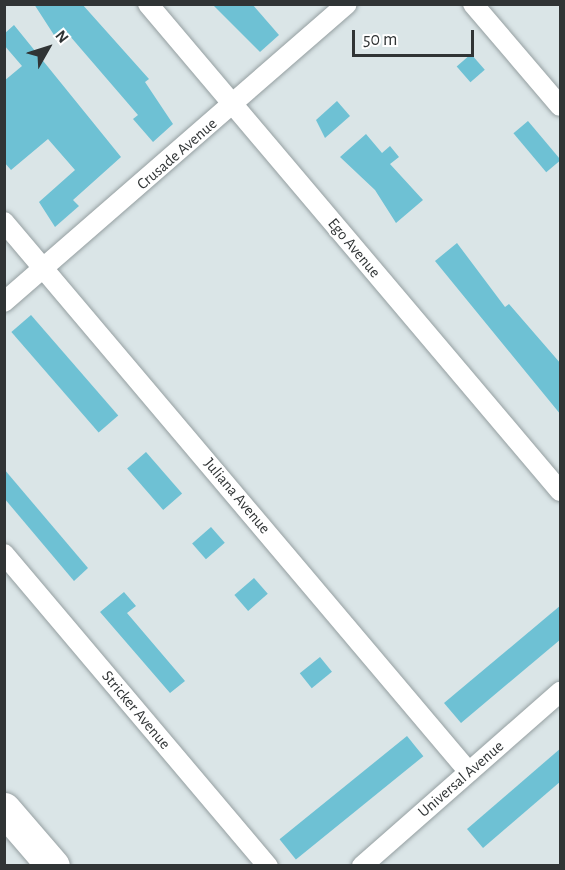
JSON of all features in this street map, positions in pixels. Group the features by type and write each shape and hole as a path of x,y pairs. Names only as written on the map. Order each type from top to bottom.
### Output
{"highway":[{"path":"4,809 53,866"}],"street":[{"name":"Ego Avenue","path":"148,4 561,491"},
{"name":"Crusade Avenue","path":"4,302 348,4"},
{"path":"473,4 561,106"},
{"name":"Juliana Avenue","path":"4,222 469,771"},
{"name":"Stricker Avenue","path":"4,555 268,866"},
{"name":"Universal Avenue","path":"362,866 561,692"}],"building":[{"path":"34,4 82,4 149,79 145,82 173,124 153,142 133,119 138,115 63,28 54,35"},
{"path":"212,4 252,4 279,35 260,52"},
{"path":"14,25 121,157 73,200 79,206 55,227 39,202 75,170 48,139 11,170 4,162 4,81 22,66 4,45 4,34"},
{"path":"471,54 485,70 470,82 457,66"},
{"path":"337,101 350,116 325,138 316,120"},
{"path":"528,121 560,159 546,172 513,133"},
{"path":"366,134 382,153 390,146 399,157 390,164 423,200 396,223 375,190 340,157"},
{"path":"457,243 505,307 509,304 561,364 561,415 435,261"},
{"path":"31,315 118,415 99,432 11,332"},
{"path":"146,452 182,494 163,510 127,468"},
{"path":"4,469 88,568 74,581 4,498"},
{"path":"211,527 225,543 206,559 192,543"},
{"path":"254,578 268,594 248,611 234,595"},
{"path":"124,592 136,606 127,613 185,681 170,693 100,612"},
{"path":"561,605 561,639 461,723 444,703"},
{"path":"320,657 332,672 312,688 300,673"},
{"path":"407,736 423,756 296,859 280,839"},
{"path":"561,748 561,781 483,848 467,829"}]}
